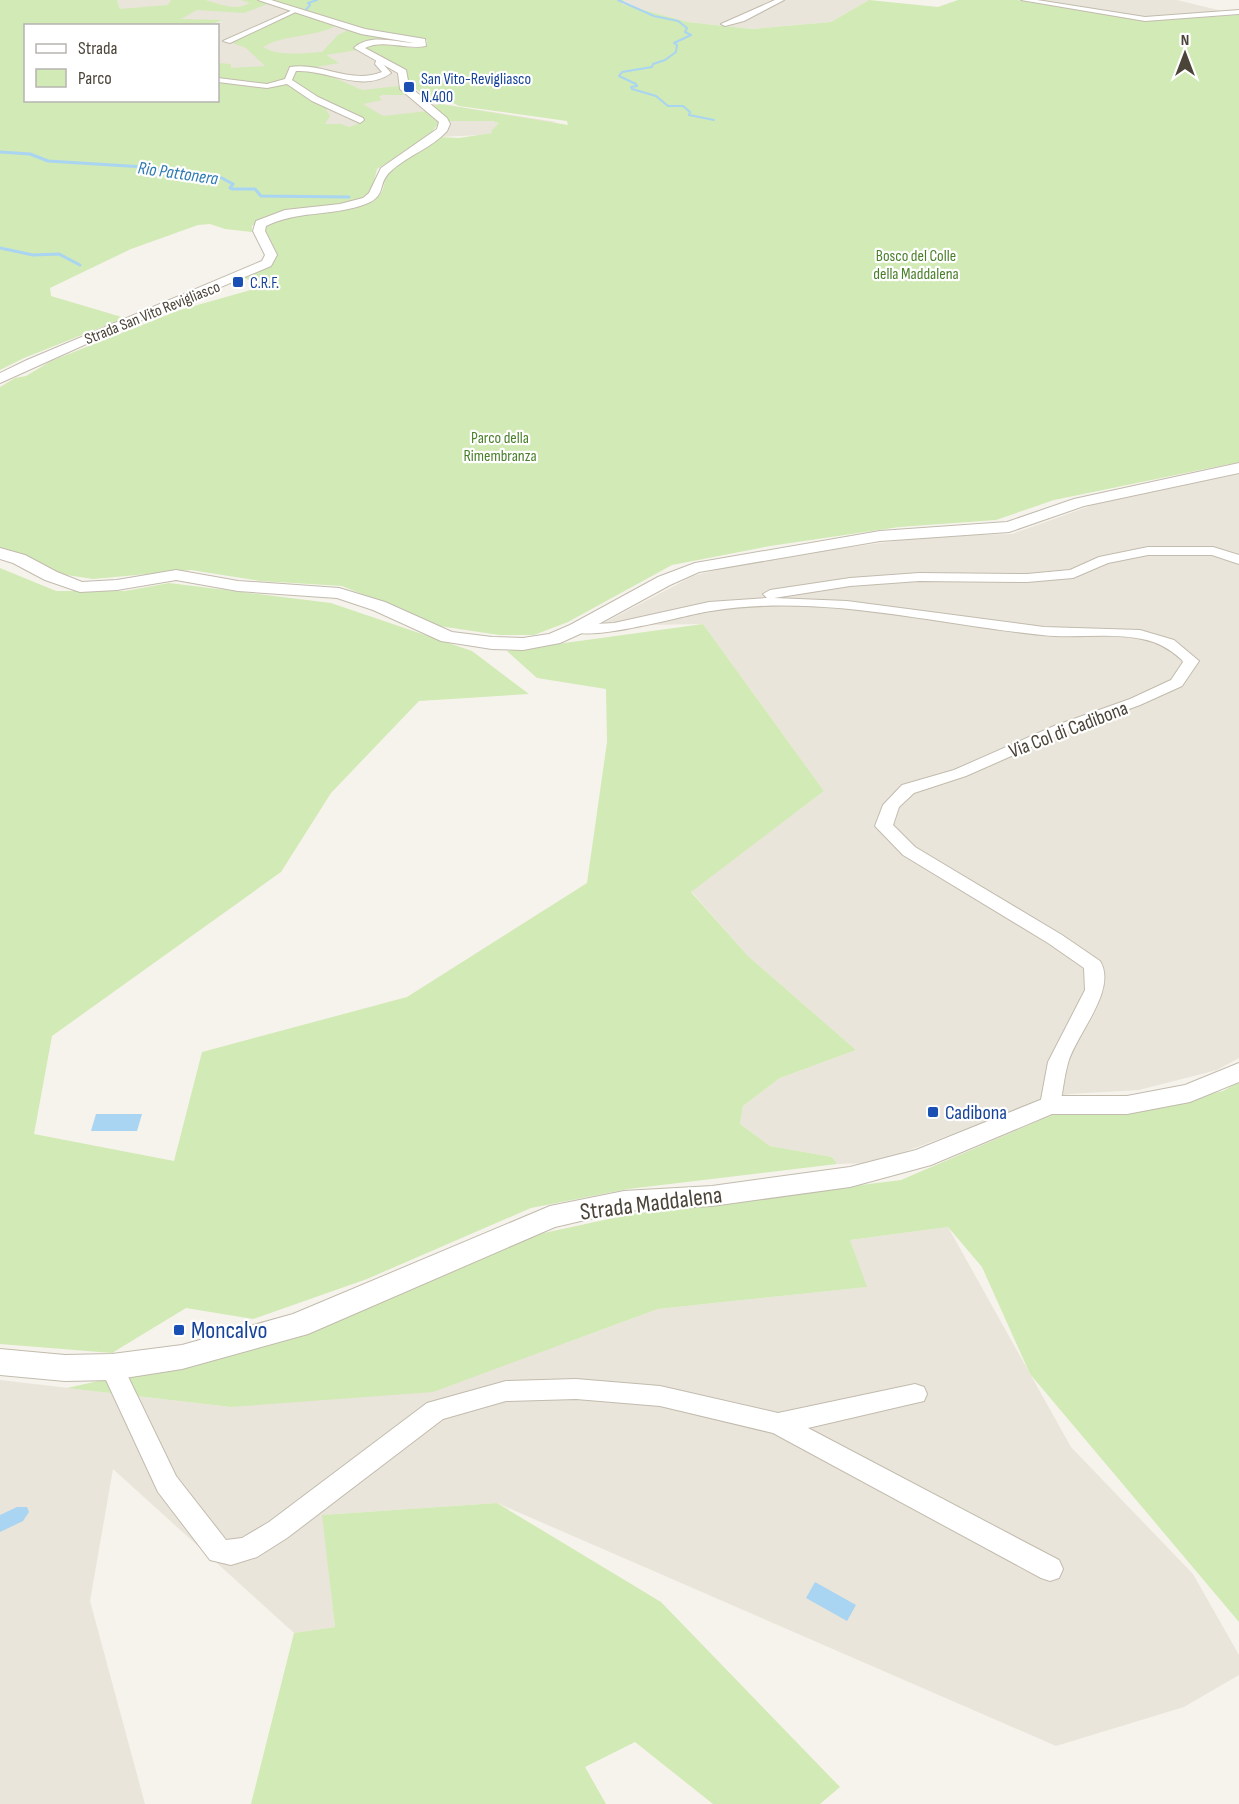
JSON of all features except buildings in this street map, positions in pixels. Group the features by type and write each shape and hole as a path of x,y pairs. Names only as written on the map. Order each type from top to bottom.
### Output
{"street":[{"name":"Strada San Vito Revigliasco","path":"0,379 74,344 172,305 267,263 271,255 258,227 265,221 299,212 346,206 374,196 384,171 442,131 445,124 443,120 404,87 403,72 359,47 375,43 416,46 422,45 423,42 364,32 262,0"},
{"path":"725,24 781,0"},
{"path":"1024,0 1145,19 1239,12"},
{"path":"227,41 297,10"},
{"path":"288,81 290,71 302,67 313,68 349,80 378,77 387,73 379,64 380,60"},
{"path":"219,80 267,86 288,81 315,99 360,120"},
{"path":"0,553 19,559 60,580 80,587 117,585 176,575 238,586 339,593 379,606 420,626 465,640 492,643 539,643 576,629 664,580 695,568 880,536 1009,527 1080,502 1239,468"},
{"name":"Via Col di Cadibona","path":"576,629 601,631 785,591 850,582 919,577 1027,578 1073,574 1104,560 1148,551 1213,551 1239,560"},
{"name":"Via Col di Cadibona","path":"727,604 806,602 885,607 966,621 1047,631 1152,636 1178,646 1191,661 1177,682 1135,702 1060,729 960,773 908,789 891,805 884,826 909,851 1055,939 1093,965 1095,990 1076,1023 1058,1062 1050,1105"},
{"name":"Strada Maddalena","path":"0,1362 65,1368 112,1367 182,1357 298,1325 550,1218 624,1201 712,1196 850,1178 922,1158 1050,1105 1127,1105 1190,1093 1239,1072"},
{"path":"112,1367 167,1484 219,1551 231,1553 248,1548 278,1530 436,1410 506,1391 576,1389 660,1396 778,1424 1050,1569"},
{"path":"778,1424 915,1394"}],"shaded area":[{"path":"117,0 257,0 356,31 363,42 355,48 400,73 398,84 401,89 420,104 441,104 557,122 481,135 439,137 449,123 439,111 362,119 363,122 358,125 324,132 296,85 219,79 219,24 213,24 223,21 124,20"},
{"path":"624,0 869,0 831,22 752,29 688,22 622,4"},
{"path":"1030,0 1177,0 1222,11 1150,18"},
{"path":"1239,474 1239,1058 1217,1070 1139,1090 1069,1094 1029,1105 875,1163 837,1164 832,1157 770,1146 740,1124 743,1106 780,1078 856,1050 748,956 691,891 824,791 703,624 598,626 693,576 746,562 930,536 1012,534 1115,497"},
{"path":"948,1227 1071,1447 1193,1574 1239,1655 1239,1675 1184,1707 1056,1746 497,1503 323,1515 335,1627 294,1633 113,1469 90,1601 145,1804 0,1804 0,1380 231,1407 566,1343 658,1309 866,1287 850,1240"}],"green space":[{"path":"0,0 117,0 120,9 168,5 171,0 205,0 232,7 250,3 241,0 270,3 244,13 197,10 181,19 223,20 213,24 24,24 24,102 219,102 219,81 267,87 287,83 329,108 326,110 330,116 325,124 341,124 349,127 363,122 330,105 291,80 293,71 317,70 362,90 399,86 408,95 382,95 379,97 382,100 363,104 383,116 428,111 439,123 427,138 377,169 369,192 351,204 278,214 264,218 252,226 252,232 225,229 210,224 198,225 131,249 50,288 51,296 125,318 24,358 0,370"},
{"name":"Parco della Rimembranza","path":"266,0 624,0 622,4 688,22 752,29 831,22 869,0 938,7 958,0 1017,0 1147,21 1239,15 1239,462 1054,500 996,520 899,527 770,546 672,565 568,622 534,635 499,635 439,626 342,586 260,581 191,570 93,579 60,574 18,553 0,549 0,387 15,378 26,376 51,361 180,310 261,287 243,277 276,259 277,253 264,227 272,221 374,201 381,193 392,169 439,137 459,138 492,133 491,131 499,123 449,121 430,106 441,104 568,125 567,121 459,106 445,99 428,99 416,89 412,80 407,80 406,75 362,48 379,44 414,48 427,45 427,40 377,33"},
{"path":"301,12 336,26 318,33 280,40 263,47 284,53 322,52 338,35 348,30 418,44 363,43 356,45 358,50 326,55 339,63 288,68 284,81 265,85 219,79 219,63 231,64 231,68 265,66 246,48 230,42 294,13"},
{"path":"0,568 56,591 125,591 169,583 331,603 472,651 529,694 419,701 331,793 281,872 52,1036 34,1134 174,1161 202,1052 407,997 587,883 607,742 606,689 537,678 507,651 703,624 824,791 691,892 748,956 856,1050 780,1078 743,1106 740,1124 770,1146 832,1157 837,1164 628,1189 531,1208 367,1279 253,1319 186,1308 112,1353 0,1344"},
{"path":"1239,1082 1239,1622 1030,1374 982,1267 948,1227 850,1240 867,1287 658,1309 433,1392 231,1407 67,1388 292,1338 516,1239 632,1214 901,1180 1052,1115 1126,1113 1223,1091"},
{"path":"497,1503 661,1602 840,1787 820,1804 713,1804 635,1742 585,1767 606,1804 251,1804 294,1633 335,1627 322,1515"}],"water":[{"path":"96,1114 142,1114 137,1131 91,1131"},
{"path":"17,1507 27,1507 29,1512 23,1521 0,1532 0,1515"},
{"path":"815,1582 856,1605 847,1621 806,1598"}],"waterway":[{"path":"305,11 310,5 308,3 317,0"},
{"path":"618,0 654,16 678,21 687,28 685,32 691,35 674,43 677,45 676,52 665,60 653,64 652,67 622,72 619,76 636,84 637,86 631,87 632,89 656,96 668,106 683,106 690,112 689,115 714,120"},
{"name":"Rio Pattonera","path":"6,152 0,152 30,154 48,161 144,167 192,176 216,175 233,184 230,188 232,189 255,189 261,196 349,197"},
{"path":"0,248 33,255 59,254 80,265"}],"place":[{"name":"San Vito-Revigliasco N.400","path":"409,87"},
{"name":"C.R.F.","path":"238,282"},
{"name":"Cadibona","path":"933,1112"},
{"name":"Moncalvo","path":"179,1330"}],"park label":[{"name":"Bosco del Colle della Maddalena","path":"916,264"}]}
